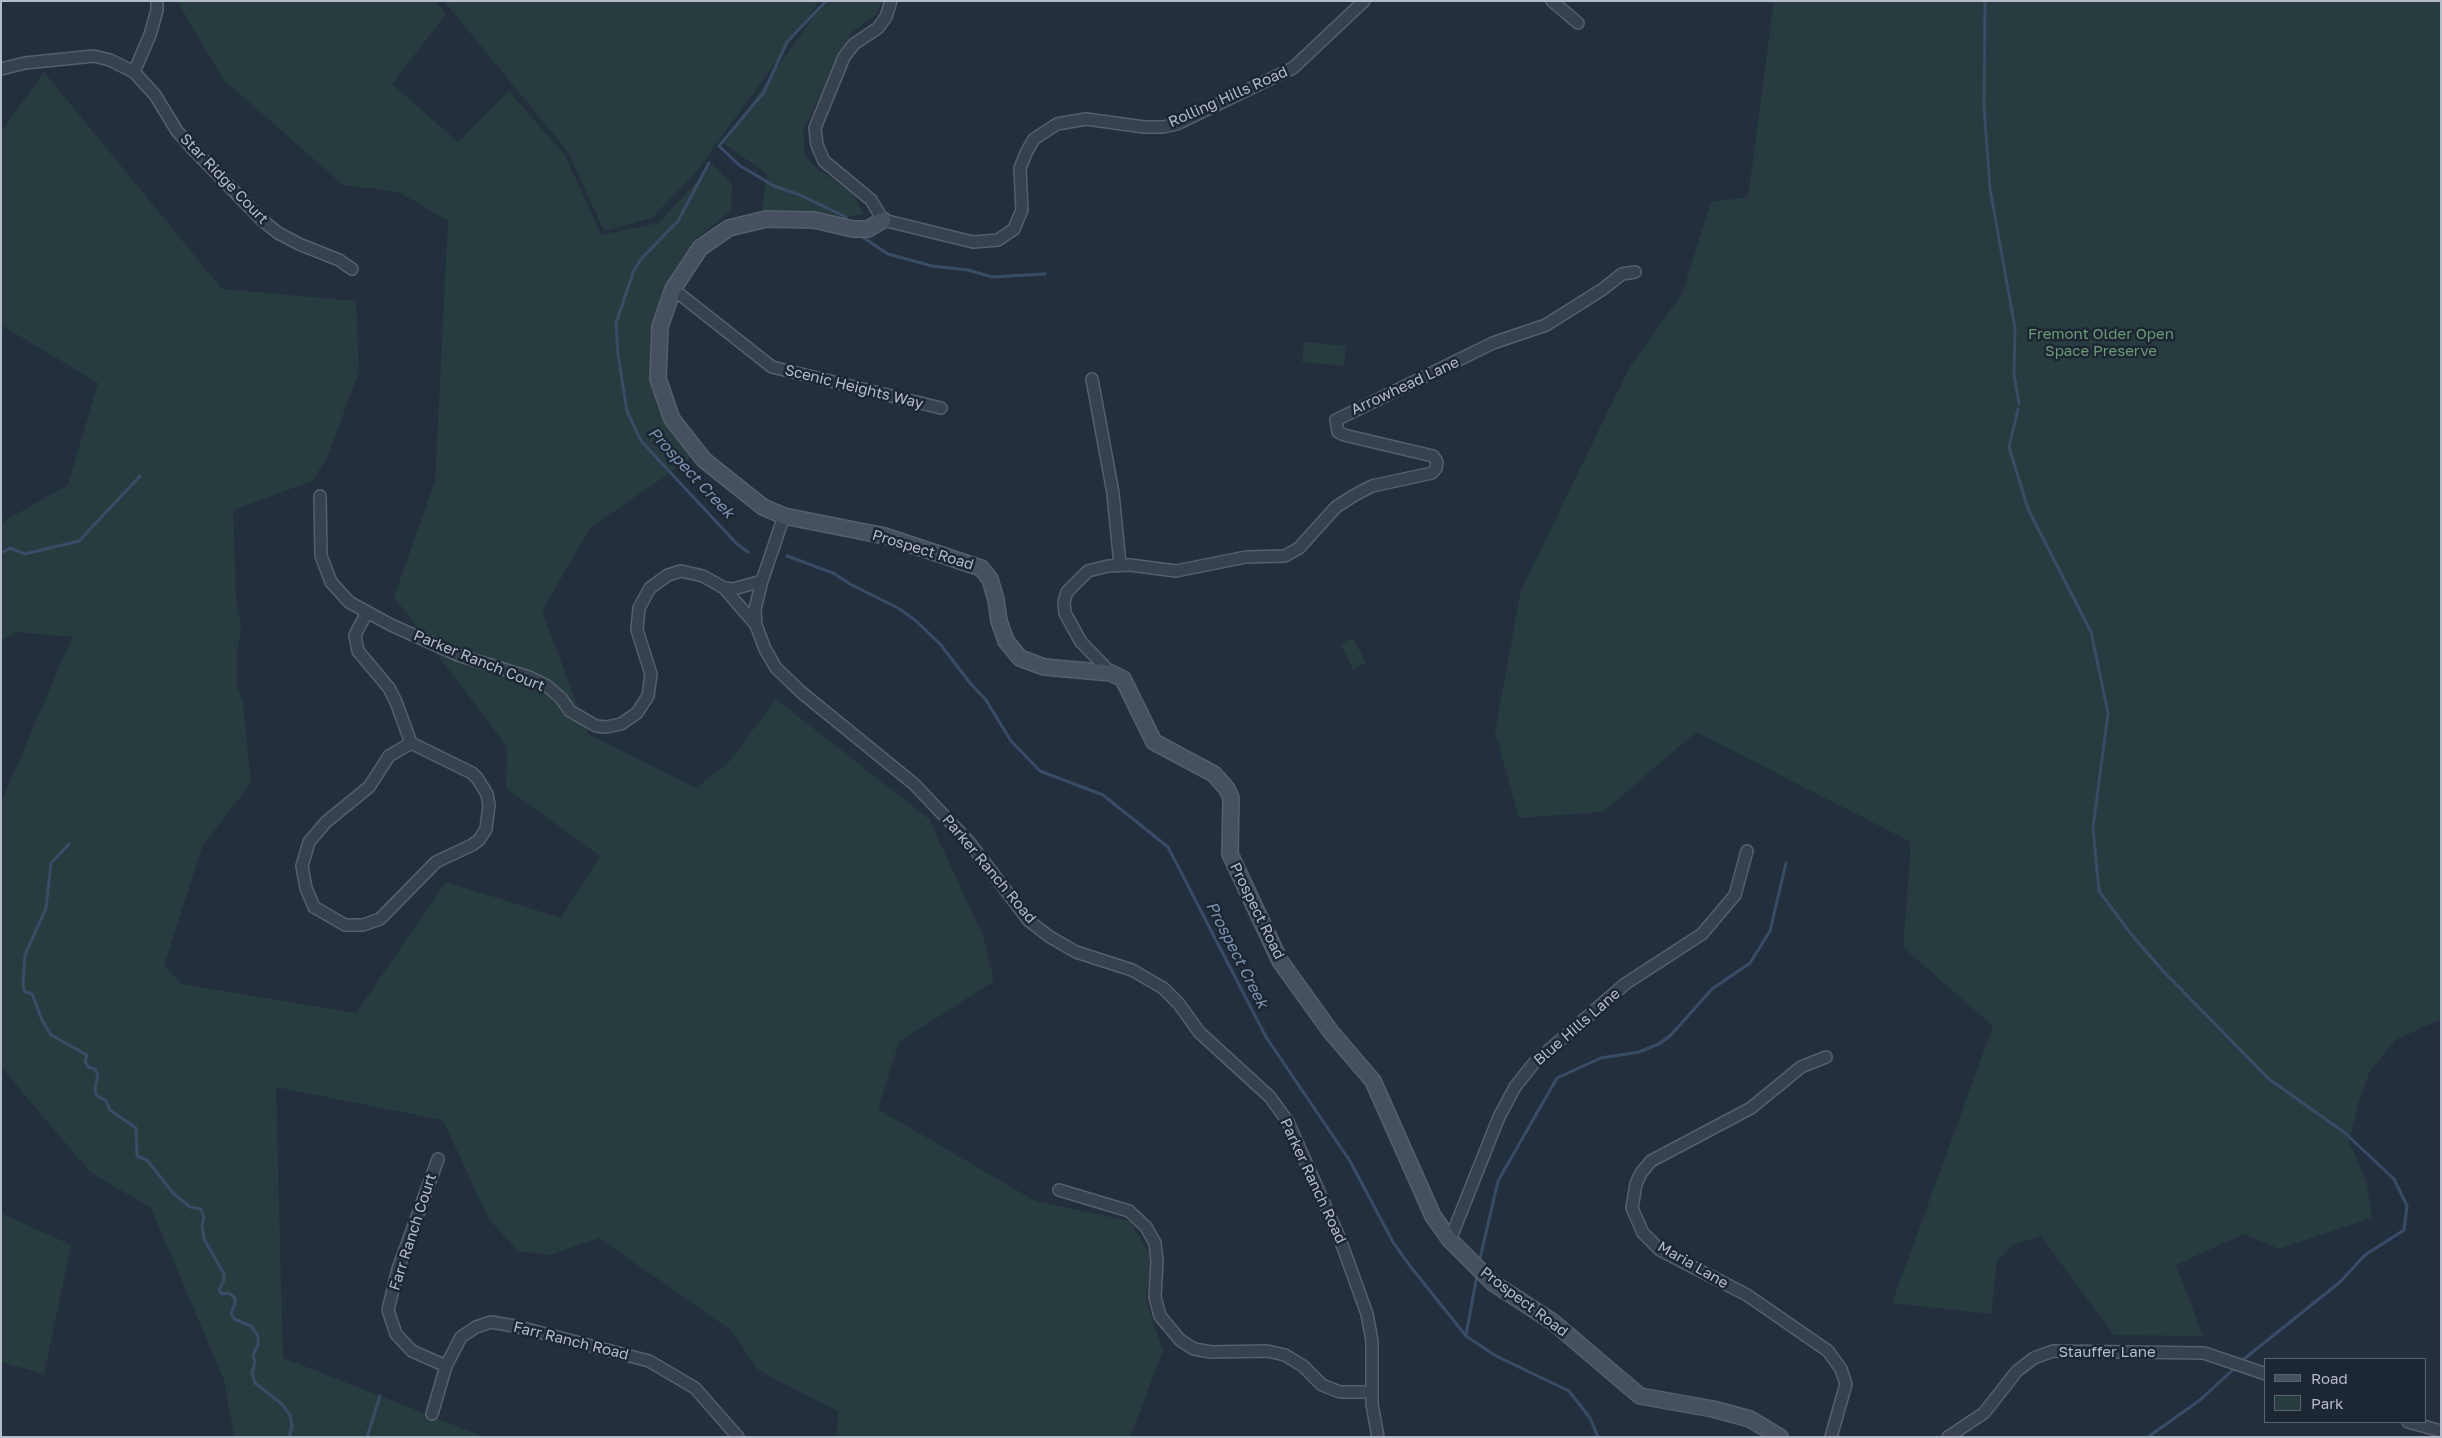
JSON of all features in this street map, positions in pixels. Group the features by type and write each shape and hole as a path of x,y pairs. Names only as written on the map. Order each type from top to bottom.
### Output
{"street":[{"path":"134,72 150,35 157,10 157,1"},
{"path":"883,220 871,200 824,161 817,145 815,128 844,56 854,44 878,28 886,17 891,1"},
{"name":"Rolling Hills Road","path":"883,220 973,242 998,240 1014,229 1022,210 1020,168 1027,150 1034,139 1057,124 1086,119 1144,127 1163,127 1177,124 1293,68 1364,1"},
{"path":"1552,1 1578,23"},
{"name":"Star Ridge Court","path":"1,69 25,63 94,56 110,60 134,72 146,83 177,131 262,220 278,233 299,244 339,260 352,269"},
{"name":"Prospect Road","path":"883,220 868,229 853,229 814,220 766,219 728,228 700,248 673,289 660,328 658,378 672,419 704,460 758,503 784,516 885,536 980,568 990,579 999,621 1006,641 1020,658 1044,667 1111,673 1123,679 1154,742 1214,774 1226,789 1231,798 1230,854 1280,961 1331,1032 1373,1081 1433,1216 1450,1240 1493,1283 1553,1322 1640,1396 1713,1409 1750,1419 1780,1437"},
{"name":"Arrowhead Lane","path":"1111,673 1081,642 1065,613 1064,602 1067,592 1088,571 1120,565 1176,571 1246,557 1285,556 1299,548 1336,507 1372,486 1432,473 1437,462 1433,456 1344,435 1338,432 1336,420 1493,343 1546,325 1603,289 1622,274 1635,272"},
{"name":"Scenic Heights Way","path":"673,289 772,367 941,408"},
{"path":"1092,379 1113,493 1120,565"},
{"name":"Parker Ranch Court","path":"320,496 321,556 331,582 349,602 458,655 529,677 547,686 561,698 570,711 596,726 606,727 621,724 637,713 648,696 651,674 637,630 639,608 650,588 668,575 682,572 703,576 724,588"},
{"name":"Parker Ranch Road","path":"784,516 762,581 755,609 756,624 764,649 776,668 802,692 914,784 969,842 1029,921 1050,937 1076,952 1132,970 1163,988 1179,1004 1199,1032 1270,1097 1288,1122 1340,1239 1367,1314 1372,1341 1372,1392 1378,1437"},
{"path":"724,588 733,589 762,581"},
{"name":"Parker Ranch Road","path":"724,588 756,624"},
{"path":"367,612 354,635 358,651 389,688 411,743 472,773 487,794 489,805 486,829 479,840 436,862 380,919 363,925 345,925 314,907 306,888 302,866 309,842 326,822 369,787 389,756 411,743"},
{"name":"Blue Hills Lane","path":"1450,1240 1499,1117 1515,1087 1534,1064 1625,984 1702,934 1735,895 1747,851"},
{"name":"Maria Lane","path":"1826,1057 1801,1068 1751,1108 1651,1161 1641,1173 1636,1184 1632,1208 1643,1233 1660,1250 1747,1295 1828,1351 1841,1369 1846,1384 1831,1437"},
{"name":"Farr Ranch Court","path":"438,1159 398,1268 388,1310 396,1334 412,1351 446,1366"},
{"path":"1059,1190 1129,1211 1146,1226 1155,1243 1157,1261 1155,1297 1160,1316 1180,1340 1194,1349 1211,1352 1267,1351 1285,1354 1303,1366 1322,1385 1340,1392 1372,1392"},
{"name":"Farr Ranch Road","path":"432,1414 446,1366 461,1337 491,1322 515,1326 648,1361 695,1388 738,1437"},
{"name":"Stauffer Lane","path":"1948,1437 1984,1413 2017,1371 2034,1358 2053,1351 2204,1353 2264,1373"},
{"path":"2412,1423 2441,1431"}],"green space":[{"path":"177,1 436,1 446,14 392,84 458,142 509,91 565,155 601,235 659,223 712,164 732,184 731,211 692,242 665,286 653,328 651,382 666,425 691,458 590,528 542,611 588,734 696,788 728,763 776,699 929,819 983,936 994,981 899,1042 878,1109 1035,1201 1130,1221 1152,1259 1146,1300 1163,1351 1130,1437 836,1437 839,1412 758,1370 731,1330 599,1238 550,1255 518,1251 488,1218 443,1120 276,1087 283,1358 485,1437 234,1437 224,1380 151,1208 90,1172 1,1067 1,803 72,637 17,632 1,641 1,523 68,485 98,383 1,325 1,132 44,72 222,289 356,301 359,371 327,458 312,481 233,510 236,598 241,628 237,653 237,685 243,703 251,783 202,847 164,966 182,984 356,1013 446,882 561,918 600,856 506,788 507,747 394,597 435,481 448,221 399,192 343,185 223,79"},
{"path":"444,1 820,1 696,172 652,218 604,231 568,152"},
{"path":"825,1 882,1 877,14 851,33 803,130 805,156 820,171 852,192 864,214 837,218 805,210 762,210 767,174 723,143"},
{"name":"Fremont Older Open Space Preserve","path":"1774,1 2441,1 2441,1019 2395,1040 2369,1073 2357,1108 2349,1142 2366,1180 2372,1218 2279,1249 2244,1234 2176,1265 2203,1336 2114,1335 2041,1236 2013,1245 1997,1261 1991,1314 1892,1303 1993,1026 1903,947 1911,842 1696,732 1603,812 1519,818 1495,732 1521,590 1629,368 1682,294 1711,202 1748,197"},
{"path":"1304,342 1346,346 1344,366 1302,362"},
{"path":"1353,638 1366,663 1353,669 1341,644"},
{"path":"1,1213 71,1245 44,1374 1,1362"}],"waterway":[{"name":"Prospect Creek","path":"826,1 787,42 764,92 719,146 739,165 774,186 800,195 846,217"},
{"path":"1985,1 1984,107 1990,189 2015,328 2014,374 2019,404"},
{"name":"Prospect Creek","path":"709,163 678,221 642,258 634,270 616,323 618,355 627,411 641,441 737,544 748,552"},
{"path":"861,236 888,254 932,266 968,270 992,277 1045,274"},
{"path":"2018,409 2009,447 2028,509 2091,632 2108,713 2093,828 2099,891 2131,934 2163,971 2269,1079 2345,1133 2394,1179 2407,1206 2404,1230 2365,1255 2340,1282 2244,1359"},
{"path":"1,553 10,548 25,554 79,541 140,476"},
{"name":"Prospect Creek","path":"787,556 833,573 850,584 898,608 915,620 941,645 970,683 986,700 1011,741 1040,771 1103,795 1168,847 1266,1037 1350,1161 1393,1242 1410,1266 1466,1336 1496,1356 1569,1391 1590,1418 1598,1437"},
{"path":"69,844 51,863 46,908 25,955 23,985 25,992 32,994 42,1020 51,1035 87,1055 85,1061 88,1067 95,1069 98,1075 95,1089 96,1095 106,1101 110,1110 136,1128 137,1156 147,1160 173,1193 190,1207 201,1209 204,1218 202,1226 204,1239 224,1274 224,1280 219,1290 222,1294 229,1293 235,1298 235,1304 231,1313 234,1319 251,1326 258,1336 258,1345 253,1355 255,1362 252,1373 255,1383 282,1404 290,1415 292,1427 289,1437"},
{"path":"1479,1263 1498,1181 1557,1078 1601,1058 1639,1052 1659,1044 1671,1035 1712,989 1750,963 1770,931 1786,863"},
{"path":"1466,1335 1477,1275"},
{"path":"2148,1437 2200,1400 2236,1367"},
{"path":"367,1437 380,1396"}]}
